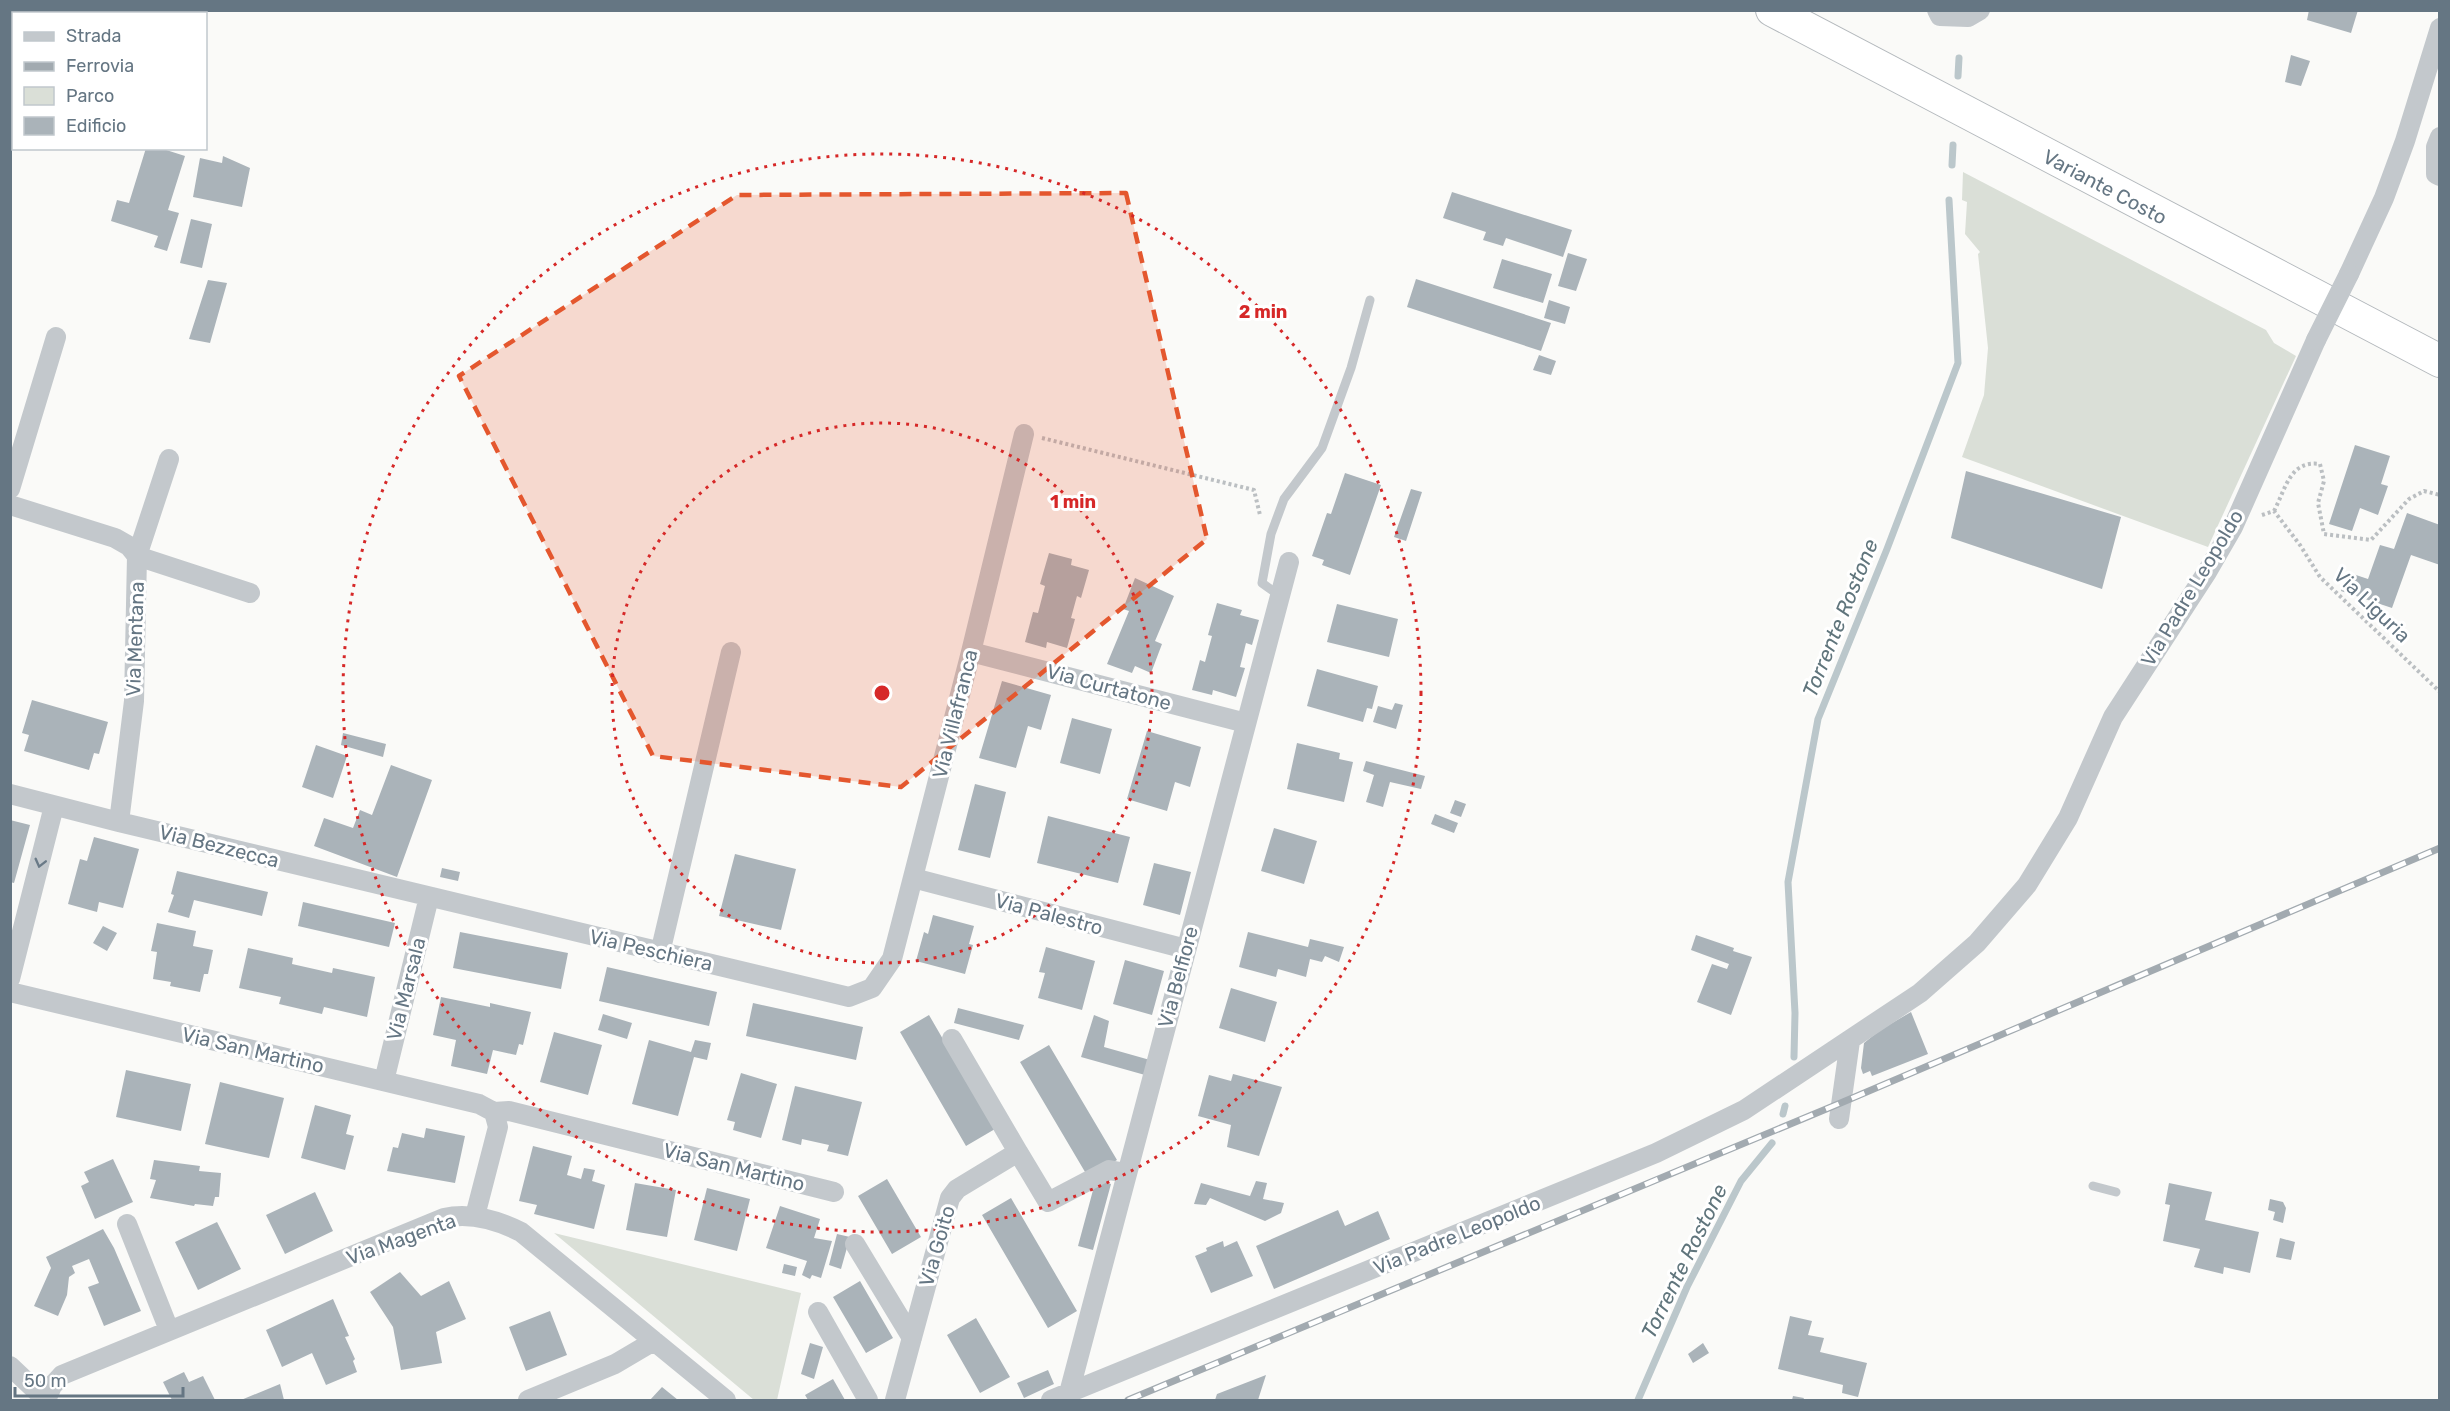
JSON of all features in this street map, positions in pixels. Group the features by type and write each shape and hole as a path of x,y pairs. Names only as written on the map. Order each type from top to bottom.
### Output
{"highway":[{"name":"Variante Costo","path":"1772,10 2439,361"}],"street":[{"path":"1937,10 1940,16 1968,17 1980,10"},
{"name":"Via Padre Leopoldo","path":"1060,1396 1656,1153 1744,1110 1920,993 1977,943 2026,885 2068,818 2113,717 2207,572 2233,527 2316,340 2384,198 2405,141 2439,28"},
{"path":"2439,137 2436,147 2436,174 2439,176"},
{"path":"10,489 56,337"},
{"name":"Via Villafranca","path":"872,988 892,959 1024,434"},
{"name":"Via Mentana","path":"119,822 134,701 137,556 169,459"},
{"path":"10,505 115,538 129,546 137,556 250,593"},
{"name":"Via Belfiore","path":"1060,1396 1126,1173 1289,562"},
{"path":"660,953 730,652"},
{"name":"Via Curtatone","path":"971,652 1246,723"},
{"name":"Via Bezzecca","path":"10,794 429,897"},
{"path":"10,979 54,806"},
{"name":"Via Palestro","path":"913,878 1186,949"},
{"name":"Via Peschiera","path":"429,897 849,997 872,988"},
{"name":"Via Marsala","path":"384,1081 429,897"},
{"name":"Via San Martino","path":"10,992 479,1104 494,1113 509,1111 834,1192"},
{"path":"952,1039 1048,1202 1110,1170 1126,1173"},
{"path":"1839,1119 1850,1041"},
{"path":"475,1216 498,1127 494,1113"},
{"name":"Via Goito","path":"895,1401 950,1198 957,1189 1018,1152"},
{"name":"Via Magenta","path":"46,1401 52,1386 62,1375 456,1215 475,1216 503,1223 521,1232 726,1401"},
{"path":"127,1224 169,1330"},
{"path":"855,1244 912,1338"},
{"path":"818,1312 868,1401"},
{"path":"528,1401 615,1364 654,1341"},
{"path":"10,1366 46,1401"}],"lane":[{"path":"1280,596 1262,582 1271,534 1284,500 1322,448 1351,368 1370,300"},
{"path":"2092,1186 2116,1192"}],"path":[{"path":"1024,434 1254,490 1261,519 1271,534"},
{"path":"2233,527 2274,511 2295,470 2307,462 2320,464 2324,481 2318,503 2324,534 2372,540 2409,499 2424,491 2439,495"},
{"name":"Via Liguria","path":"2274,511 2300,545 2320,577 2439,692"}],"highlighted area":[{"path":"1126,193 1207,539 901,787 653,756 459,376 737,195"}],"green space":[{"path":"1963,172 2266,330 2274,343 2296,356 2208,547 1962,457 1984,395 1988,348 1978,254 1980,252 1965,234 1967,202 1962,200"},
{"path":"554,1233 801,1293 777,1400 754,1400"}],"building":[{"path":"2309,10 2358,10 2351,33 2307,20"},
{"path":"2291,55 2310,61 2301,86 2285,82"},
{"path":"145,150 166,150 185,156 168,210 179,213 167,251 154,247 158,236 111,221 117,200 129,203"},
{"path":"223,156 250,168 242,207 193,197 200,158 222,163"},
{"path":"1452,192 1572,230 1563,257 1506,238 1503,246 1483,240 1486,232 1443,218"},
{"path":"191,219 212,224 202,268 180,263"},
{"path":"1568,253 1587,259 1576,291 1558,286"},
{"path":"1502,259 1552,274 1543,303 1493,288"},
{"path":"1416,279 1551,323 1541,351 1407,307"},
{"path":"208,280 227,283 210,343 189,339"},
{"path":"1549,300 1570,307 1565,324 1544,318"},
{"path":"1539,355 1556,361 1551,375 1533,370"},
{"path":"2355,445 2390,456 2381,484 2388,486 2378,515 2360,508 2352,531 2329,524"},
{"path":"1966,471 2121,517 2102,589 1951,538"},
{"path":"1345,473 1381,485 1350,575 1322,565 1324,560 1312,556 1327,513 1331,514"},
{"path":"1411,489 1422,492 1406,541 1394,537"},
{"path":"2407,513 2440,525 2440,565 2411,555 2392,608 2341,591 2347,572 2368,579 2380,545 2394,549"},
{"path":"1049,553 1072,559 1071,565 1089,570 1081,598 1077,596 1071,618 1075,619 1067,648 1047,642 1046,648 1025,642 1033,612 1038,613 1045,586 1040,584"},
{"path":"1135,578 1174,596 1155,641 1162,644 1151,673 1135,666 1132,673 1107,664 1129,611 1123,609"},
{"path":"1217,603 1242,610 1240,615 1259,620 1252,645 1246,643 1240,667 1245,668 1236,697 1213,690 1212,695 1192,690 1200,660 1205,662 1212,636 1208,635"},
{"path":"1337,604 1398,619 1389,657 1327,642"},
{"path":"1317,669 1378,686 1372,709 1367,708 1363,722 1307,706"},
{"path":"1002,681 1051,695 1041,730 1028,726 1016,768 979,758"},
{"path":"32,700 108,722 99,754 94,753 89,770 24,751 29,735 22,733"},
{"path":"1395,703 1403,705 1396,729 1373,722 1378,706 1392,710"},
{"path":"1072,718 1112,729 1100,774 1060,763"},
{"path":"1147,731 1201,747 1190,787 1175,782 1167,811 1127,799"},
{"path":"343,733 386,744 383,757 341,745"},
{"path":"1297,743 1340,753 1339,759 1353,762 1344,802 1287,789"},
{"path":"316,745 347,756 333,798 302,787"},
{"path":"1366,761 1425,776 1421,789 1390,782 1383,807 1366,802 1374,775 1363,771"},
{"path":"391,765 432,780 397,877 314,846 324,818 353,828 360,810 372,815"},
{"path":"975,784 1006,792 990,858 958,850"},
{"path":"1455,800 1466,804 1461,817 1450,813"},
{"path":"1435,814 1458,823 1454,833 1431,824"},
{"path":"1048,816 1130,837 1118,883 1037,863"},
{"path":"10,820 30,825 14,883 10,882"},
{"path":"1274,828 1317,841 1304,884 1261,871"},
{"path":"94,837 139,849 123,908 99,902 97,912 68,904 80,859 87,861"},
{"path":"735,854 796,869 781,930 719,916"},
{"path":"1154,863 1191,872 1180,915 1143,905"},
{"path":"442,868 460,872 458,881 440,877"},
{"path":"177,871 268,892 262,916 194,900 189,918 168,912 174,895 171,894"},
{"path":"303,902 395,923 389,947 298,926"},
{"path":"933,915 974,926 969,944 973,945 965,974 916,961 924,932 928,934"},
{"path":"157,923 196,931 193,946 213,950 208,974 204,974 200,992 170,986 171,982 153,979 157,952 151,951"},
{"path":"103,926 117,933 107,951 93,943"},
{"path":"460,932 568,953 561,989 453,968"},
{"path":"1248,932 1308,947 1310,939 1344,947 1339,962 1325,956 1322,962 1310,959 1306,977 1278,969 1276,977 1239,967"},
{"path":"1696,935 1752,957 1731,1015 1697,1002 1712,964 1727,969 1729,964 1691,950"},
{"path":"1046,947 1095,961 1082,1010 1038,998 1045,973 1039,972"},
{"path":"248,948 293,958 292,964 332,973 333,968 375,977 367,1017 324,1007 322,1014 279,1004 281,997 239,988"},
{"path":"1125,960 1164,971 1152,1015 1113,1004"},
{"path":"607,967 717,992 709,1026 599,1001"},
{"path":"1231,988 1277,1002 1265,1042 1219,1028"},
{"path":"441,997 490,1007 490,1003 531,1012 523,1045 519,1044 516,1055 493,1050 487,1074 451,1066 456,1040 433,1035"},
{"path":"753,1003 863,1027 856,1060 746,1036"},
{"path":"958,1008 1024,1025 1019,1040 954,1023"},
{"path":"1911,1012 1928,1054 1872,1076 1870,1071 1863,1074 1861,1068 1864,1043 1880,1030"},
{"path":"603,1014 632,1023 627,1039 598,1030"},
{"path":"929,1015 995,1129 966,1146 900,1032"},
{"path":"1094,1015 1109,1021 1104,1047 1150,1060 1145,1075 1081,1057"},
{"path":"554,1032 602,1045 588,1095 540,1082"},
{"path":"649,1040 691,1052 695,1040 711,1043 707,1060 694,1057 678,1116 632,1104"},
{"path":"1049,1045 1117,1160 1088,1177 1020,1062"},
{"path":"126,1070 191,1084 181,1131 116,1117"},
{"path":"741,1073 777,1084 761,1138 733,1130 735,1122 727,1120"},
{"path":"1233,1074 1282,1087 1259,1156 1227,1147 1231,1125 1198,1116 1209,1075 1231,1081"},
{"path":"220,1082 284,1098 269,1158 205,1144"},
{"path":"795,1086 862,1102 848,1156 827,1151 829,1145 802,1139 801,1145 782,1140"},
{"path":"315,1105 351,1115 346,1134 354,1136 345,1170 301,1158"},
{"path":"426,1128 465,1136 455,1183 387,1171 393,1147 398,1148 402,1133 424,1138"},
{"path":"533,1146 572,1156 567,1175 581,1179 584,1168 595,1170 592,1181 605,1185 594,1229 534,1214 537,1205 519,1201"},
{"path":"113,1159 133,1202 95,1219 81,1186 89,1182 84,1172"},
{"path":"154,1160 200,1166 199,1171 221,1173 219,1197 215,1197 213,1206 195,1204 194,1206 150,1198 156,1180 150,1179"},
{"path":"887,1179 921,1237 892,1254 858,1196"},
{"path":"1096,1179 1111,1184 1093,1250 1078,1246"},
{"path":"1256,1181 1267,1183 1263,1199 1284,1203 1281,1213 1265,1221 1210,1198 1206,1205 1194,1204 1201,1183 1250,1196"},
{"path":"635,1183 676,1190 667,1237 626,1230"},
{"path":"2169,1183 2212,1192 2205,1220 2259,1232 2250,1273 2224,1267 2223,1274 2194,1267 2200,1249 2163,1241 2170,1205 2165,1204"},
{"path":"707,1188 750,1199 737,1251 694,1240"},
{"path":"315,1192 333,1231 285,1254 266,1215"},
{"path":"1011,1198 1077,1311 1048,1328 982,1215"},
{"path":"2270,1199 2283,1202 2286,1208 2283,1223 2273,1220 2275,1212 2268,1210"},
{"path":"780,1206 820,1219 814,1238 832,1241 821,1278 812,1275 810,1279 802,1275 807,1261 766,1248"},
{"path":"1338,1210 1345,1226 1378,1211 1390,1239 1274,1289 1256,1246"},
{"path":"217,1222 241,1269 198,1290 175,1242"},
{"path":"103,1229 114,1248 141,1311 104,1326 88,1287 99,1283 89,1259 72,1266 75,1273 69,1277 67,1295 58,1316 34,1306 51,1268 46,1257"},
{"path":"837,1234 850,1237 841,1269 829,1265"},
{"path":"2280,1238 2295,1242 2291,1260 2276,1257"},
{"path":"1223,1241 1224,1247 1237,1241 1253,1276 1211,1293 1195,1256 1207,1251 1206,1248"},
{"path":"784,1264 797,1267 795,1276 782,1273"},
{"path":"400,1272 421,1296 449,1281 466,1319 436,1332 442,1363 401,1370 393,1327 370,1292"},
{"path":"860,1281 893,1338 866,1353 833,1297"},
{"path":"333,1299 349,1336 345,1337 355,1359 353,1361 357,1372 326,1385 312,1353 282,1367 266,1330"},
{"path":"550,1311 567,1355 526,1371 509,1327"},
{"path":"1790,1316 1812,1321 1808,1335 1824,1338 1820,1352 1867,1363 1858,1397 1842,1393 1843,1385 1778,1369"},
{"path":"976,1318 1010,1377 980,1393 947,1335"},
{"path":"810,1343 823,1347 814,1379 801,1374"},
{"path":"1703,1343 1709,1353 1693,1363 1688,1354"},
{"path":"1048,1370 1054,1384 1024,1398 1017,1383"},
{"path":"184,1372 189,1382 203,1376 215,1400 172,1400 163,1382"},
{"path":"1266,1375 1258,1400 1215,1400 1217,1394"},
{"path":"833,1379 845,1400 808,1400 805,1395"},
{"path":"280,1384 284,1400 241,1400"},
{"path":"662,1387 678,1400 650,1400"},
{"path":"1793,1396 1804,1398 1803,1400 1792,1400"}],"waterway":[{"name":"Torrente Rostone","path":"1958,76 1959,58"},
{"name":"Torrente Rostone","path":"1952,165 1953,145"},
{"name":"Torrente Rostone","path":"1794,1057 1795,1013 1788,882 1818,719 1887,549 1958,363 1949,200"},
{"name":"Torrente Rostone","path":"1783,1114 1785,1106"},
{"name":"Torrente Rostone","path":"1638,1400 1687,1287 1741,1181 1772,1143"}],"railway":[{"path":"1128,1400 1843,1102 2440,848"}]}
